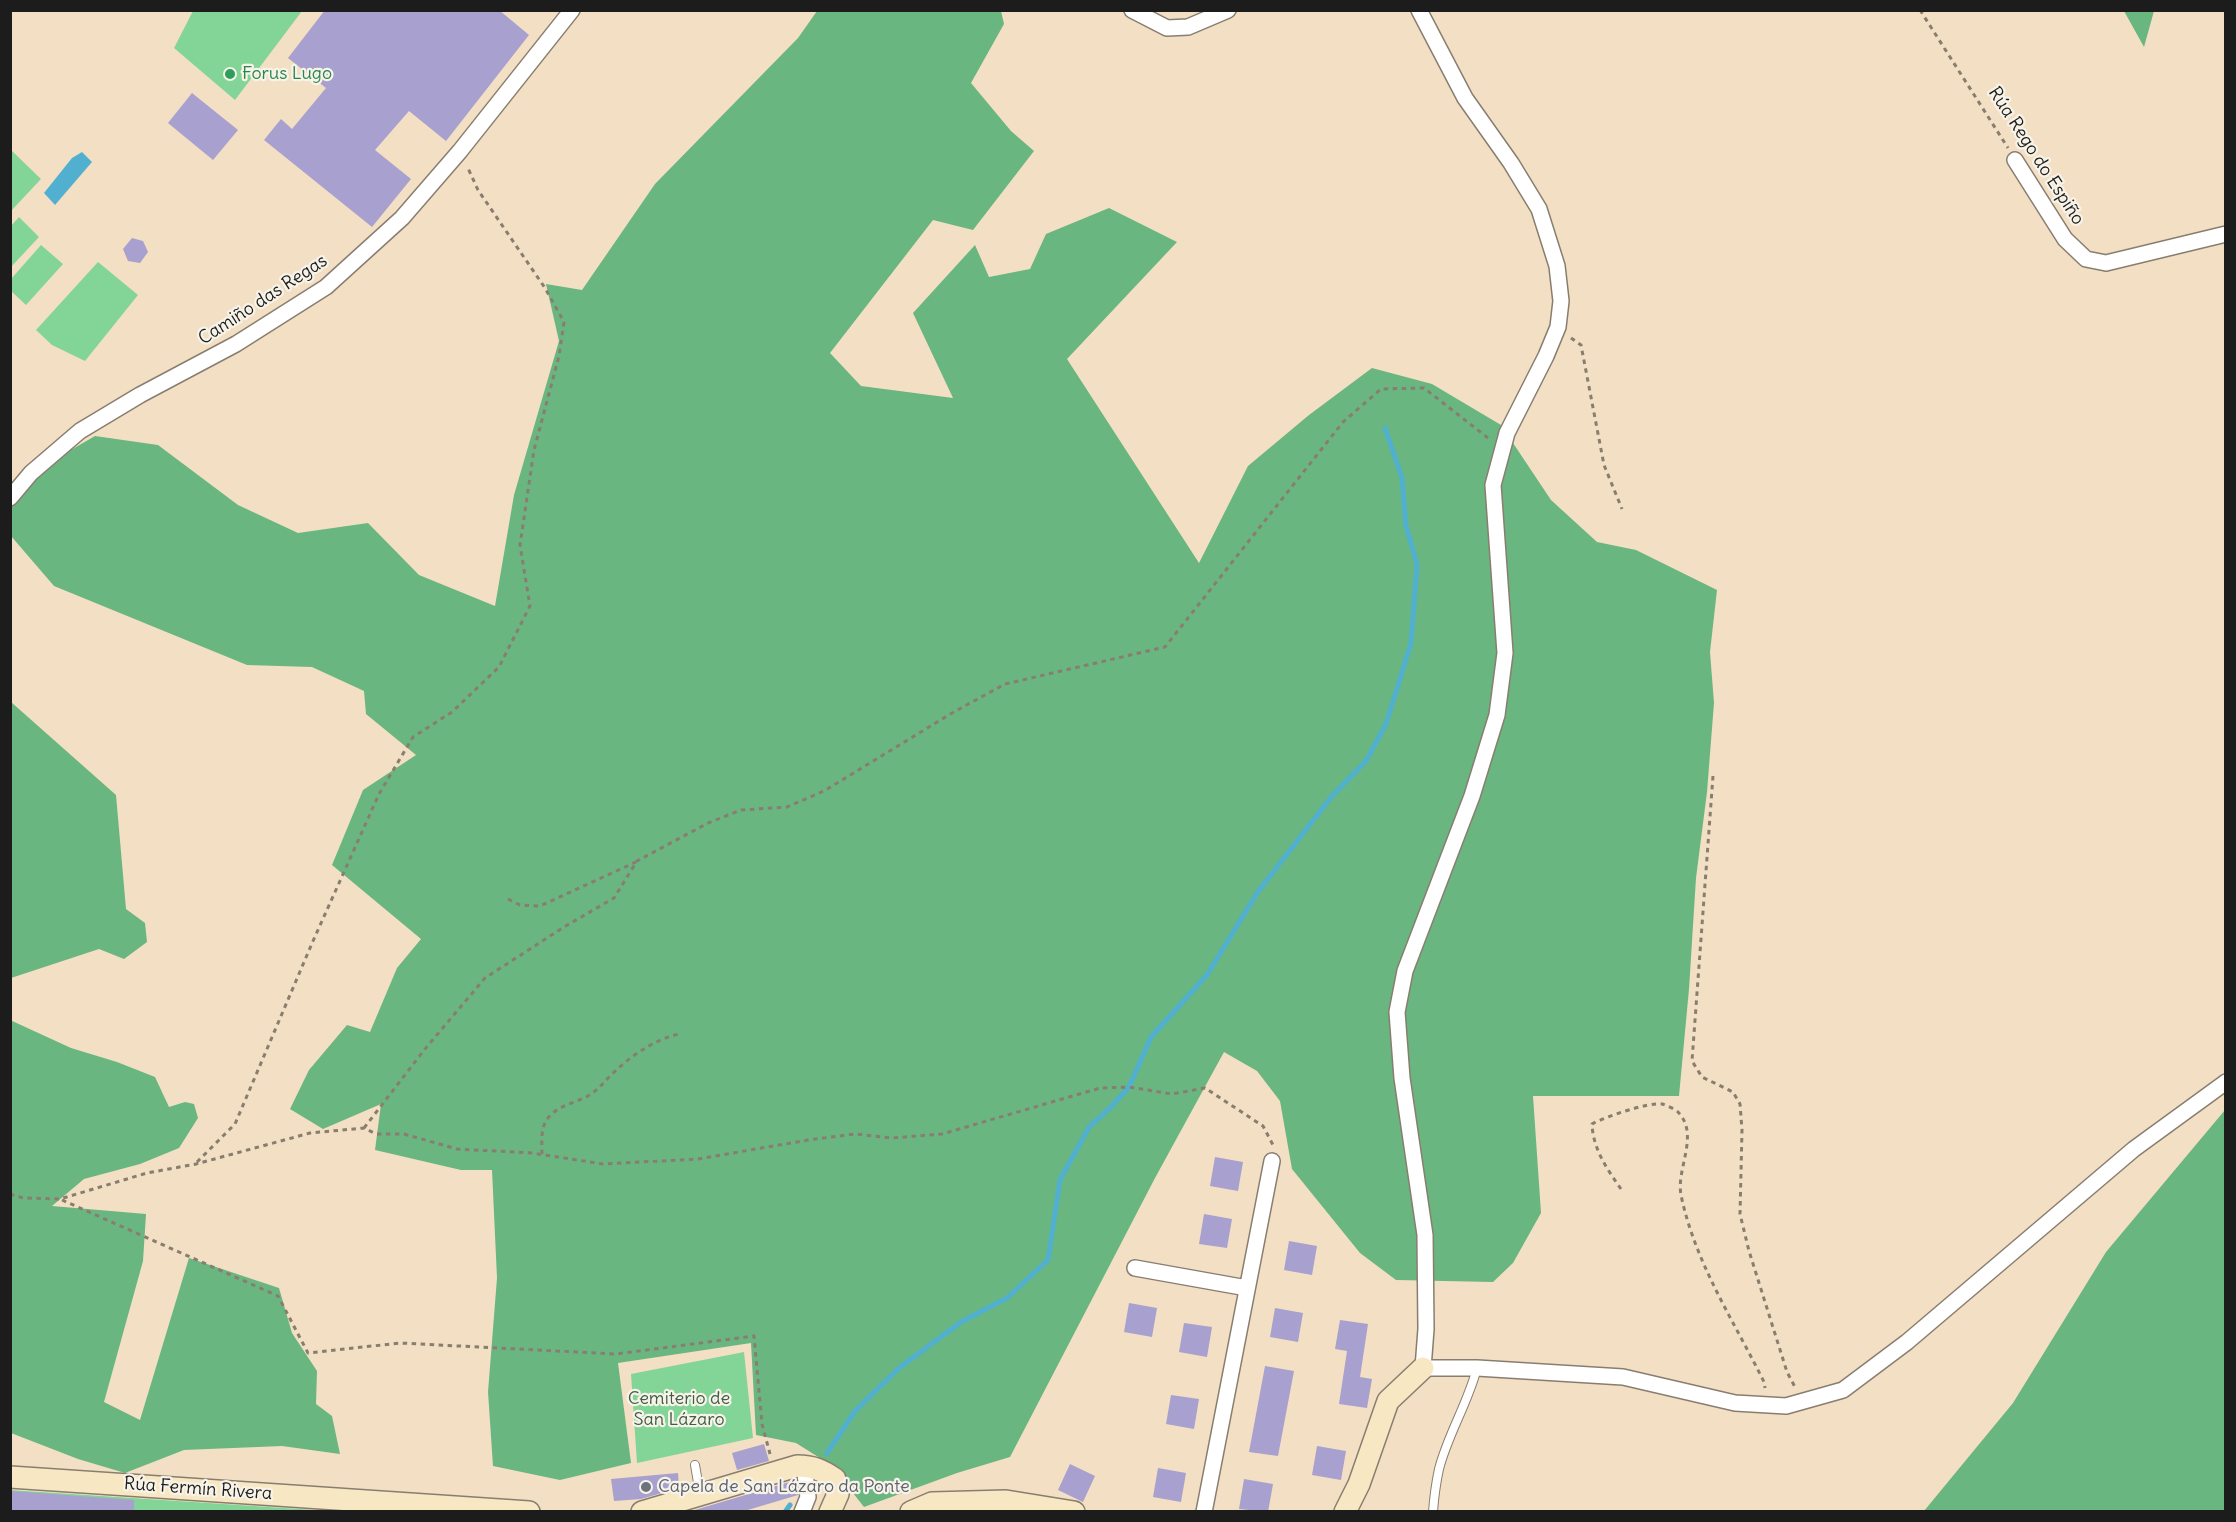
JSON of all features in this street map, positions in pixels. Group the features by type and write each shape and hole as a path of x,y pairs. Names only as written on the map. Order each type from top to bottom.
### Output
{"street":[{"name":"Camiño das Regas","path":"10,498 31,473 80,431 140,395 236,344 326,287 402,218 460,151 572,10"},
{"path":"1132,10 1167,28 1188,27 1228,10"},
{"path":"1345,1512 1359,1484 1388,1401 1423,1368 1426,1329 1425,1235 1402,1078 1397,1012 1405,971 1472,796 1497,715 1505,653 1493,485 1507,433 1558,327 1561,301 1557,266 1539,209 1511,163 1465,98 1419,10"},
{"name":"Rúa Rego do Espiño","path":"2015,160 2065,239 2085,259 2106,263 2226,234"},
{"path":"1423,1368 1477,1368 1623,1377 1735,1404 1786,1406 1843,1390 1907,1342 2134,1149 2226,1082"},
{"path":"1204,1512 1272,1161"},
{"path":"1135,1268 1247,1288"},
{"path":"642,1512 796,1466 823,1470 835,1479 838,1494 830,1512"},
{"path":"802,1512 808,1497 804,1466"},
{"name":"Rúa Fermín Rivera","path":"10,1477 529,1512"},
{"path":"911,1512 932,1503 1006,1500 1074,1512"}],"lane":[{"path":"1432,1512 1439,1468 1470,1394 1477,1368"},
{"path":"695,1465 700,1496"}],"path":[{"name":"Rúa Rego do Espiño","path":"1920,10 2015,160"},
{"path":"196,1164 235,1124 313,940 379,794 412,737 452,712 499,667 530,606 520,545 534,450 559,356 564,322 545,288 478,190 460,151"},
{"path":"1558,327 1581,345 1604,465 1622,509"},
{"path":"508,899 520,905 540,906 741,810 787,807 824,791 952,713 1005,684 1165,648 1343,422 1381,388 1424,388 1502,449"},
{"path":"1713,776 1692,1061 1702,1077 1733,1092 1740,1104 1742,1130 1740,1214 1749,1251 1787,1372 1803,1401"},
{"path":"364,1128 424,1048 485,978 614,898 638,861"},
{"path":"542,1154 541,1136 547,1118 601,1086 628,1058 665,1037 679,1034"},
{"path":"10,1194 23,1198 60,1199 147,1173 196,1164 310,1133 364,1128 376,1134 404,1134 458,1149 542,1154 603,1164 698,1159 855,1134 892,1138 942,1134 1100,1088 1129,1087 1172,1094 1205,1088 1263,1126 1275,1148 1272,1161"},
{"path":"1622,1189 1610,1173 1593,1139 1592,1124 1607,1116 1662,1104 1676,1111 1687,1124 1688,1137 1681,1193 1696,1246 1709,1280 1739,1331 1764,1382 1767,1405"},
{"path":"60,1199 278,1296 308,1353 400,1342 616,1354 754,1336 762,1424 775,1473"}],"green space":[{"name":"Forus Lugo","path":"193,10 302,11 235,100 174,48"},
{"path":"817,11 1001,11 1004,24 971,83 1011,131 1034,151 973,230 933,220 830,353 861,386 953,398 913,313 975,245 989,277 1030,269 1046,234 1109,208 1177,242 1067,359 1199,563 1248,466 1309,415 1372,368 1432,384 1501,425 1551,500 1597,542 1636,550 1717,590 1710,652 1714,703 1707,792 1696,878 1679,1096 1533,1096 1541,1213 1513,1263 1493,1282 1396,1280 1360,1253 1292,1169 1280,1101 1257,1071 1224,1052 1155,1178 1010,1457 957,1473 864,1507 831,1465 796,1443 756,1435 751,1343 618,1363 631,1463 560,1480 493,1466 488,1392 497,1278 492,1170 461,1170 375,1150 381,1104 323,1129 290,1109 309,1070 347,1025 370,1032 397,968 421,939 332,865 363,790 416,755 366,714 364,691 312,667 247,665 54,586 11,536 11,503 45,465 95,436 158,445 238,505 298,533 368,523 419,575 495,606 514,495 559,341 546,284 582,290 655,184 798,38"},
{"path":"2124,11 2154,11 2144,47"},
{"path":"11,150 41,179 10,211"},
{"path":"19,217 39,237 11,267 11,226"},
{"path":"41,245 63,264 26,305 11,291 11,279"},
{"path":"98,262 138,295 85,361 52,345 36,330"},
{"path":"11,702 116,795 126,909 145,923 147,942 124,959 99,949 11,978"},
{"path":"10,1020 71,1048 155,1077 169,1107 185,1102 194,1104 198,1118 179,1148 140,1164 84,1179 52,1206 146,1214 143,1261 104,1402 140,1420 189,1258 279,1288 292,1333 317,1371 316,1404 332,1416 340,1454 282,1446 184,1450 125,1473 78,1459 11,1433"},
{"path":"2225,1110 2225,1511 1924,1511 2013,1403 2106,1252"},
{"name":"Cemiterio de San Lázaro","path":"744,1352 753,1438 637,1463 631,1374"},
{"path":"10,1490 330,1511 11,1511"}],"water":[{"path":"82,152 92,162 55,205 44,193 72,158"}],"building":[{"path":"325,10 499,10 529,35 446,141 409,111 375,150 411,179 372,227 264,140 281,119 292,129 326,88 288,58"},
{"path":"192,93 238,130 213,160 168,123"},
{"path":"132,238 143,241 148,252 140,263 128,261 123,249"},
{"path":"1215,1157 1243,1162 1238,1191 1210,1186"},
{"path":"1204,1214 1232,1219 1227,1248 1199,1244"},
{"path":"1289,1241 1317,1246 1312,1275 1284,1270"},
{"path":"1129,1303 1157,1308 1152,1337 1124,1332"},
{"path":"1275,1308 1303,1313 1298,1342 1270,1337"},
{"path":"1340,1320 1368,1324 1360,1377 1372,1379 1367,1408 1339,1404 1347,1351 1335,1349"},
{"path":"1184,1323 1212,1327 1207,1357 1179,1352"},
{"path":"1265,1366 1294,1371 1278,1456 1249,1452"},
{"path":"1171,1395 1199,1399 1194,1429 1166,1424"},
{"path":"764,1444 769,1461 737,1470 732,1453"},
{"path":"1317,1446 1346,1451 1341,1480 1312,1475"},
{"path":"1070,1464 1095,1476 1083,1502 1058,1490"},
{"path":"1158,1468 1186,1473 1181,1502 1153,1497"},
{"name":"Capela de San Lázaro da Ponte","path":"678,1473 679,1488 641,1499 614,1501 611,1479"},
{"path":"1244,1479 1273,1484 1268,1512 1239,1509"},
{"path":"796,1480 798,1495 741,1512 688,1512"},
{"path":"10,1491 134,1500 134,1512 10,1512"}],"waterway":[{"path":"827,1453 855,1411 899,1368 961,1322 1007,1298 1048,1260 1060,1180 1089,1127 1129,1087 1151,1037 1207,975 1257,893 1332,796 1366,761 1386,724 1411,643 1417,564 1406,526 1402,478 1385,428"},
{"path":"785,1512 790,1505"}],"place":[{"name":"Forus Lugo","path":"230,74"},
{"name":"Capela de San Lázaro da Ponte","path":"646,1487"}]}
